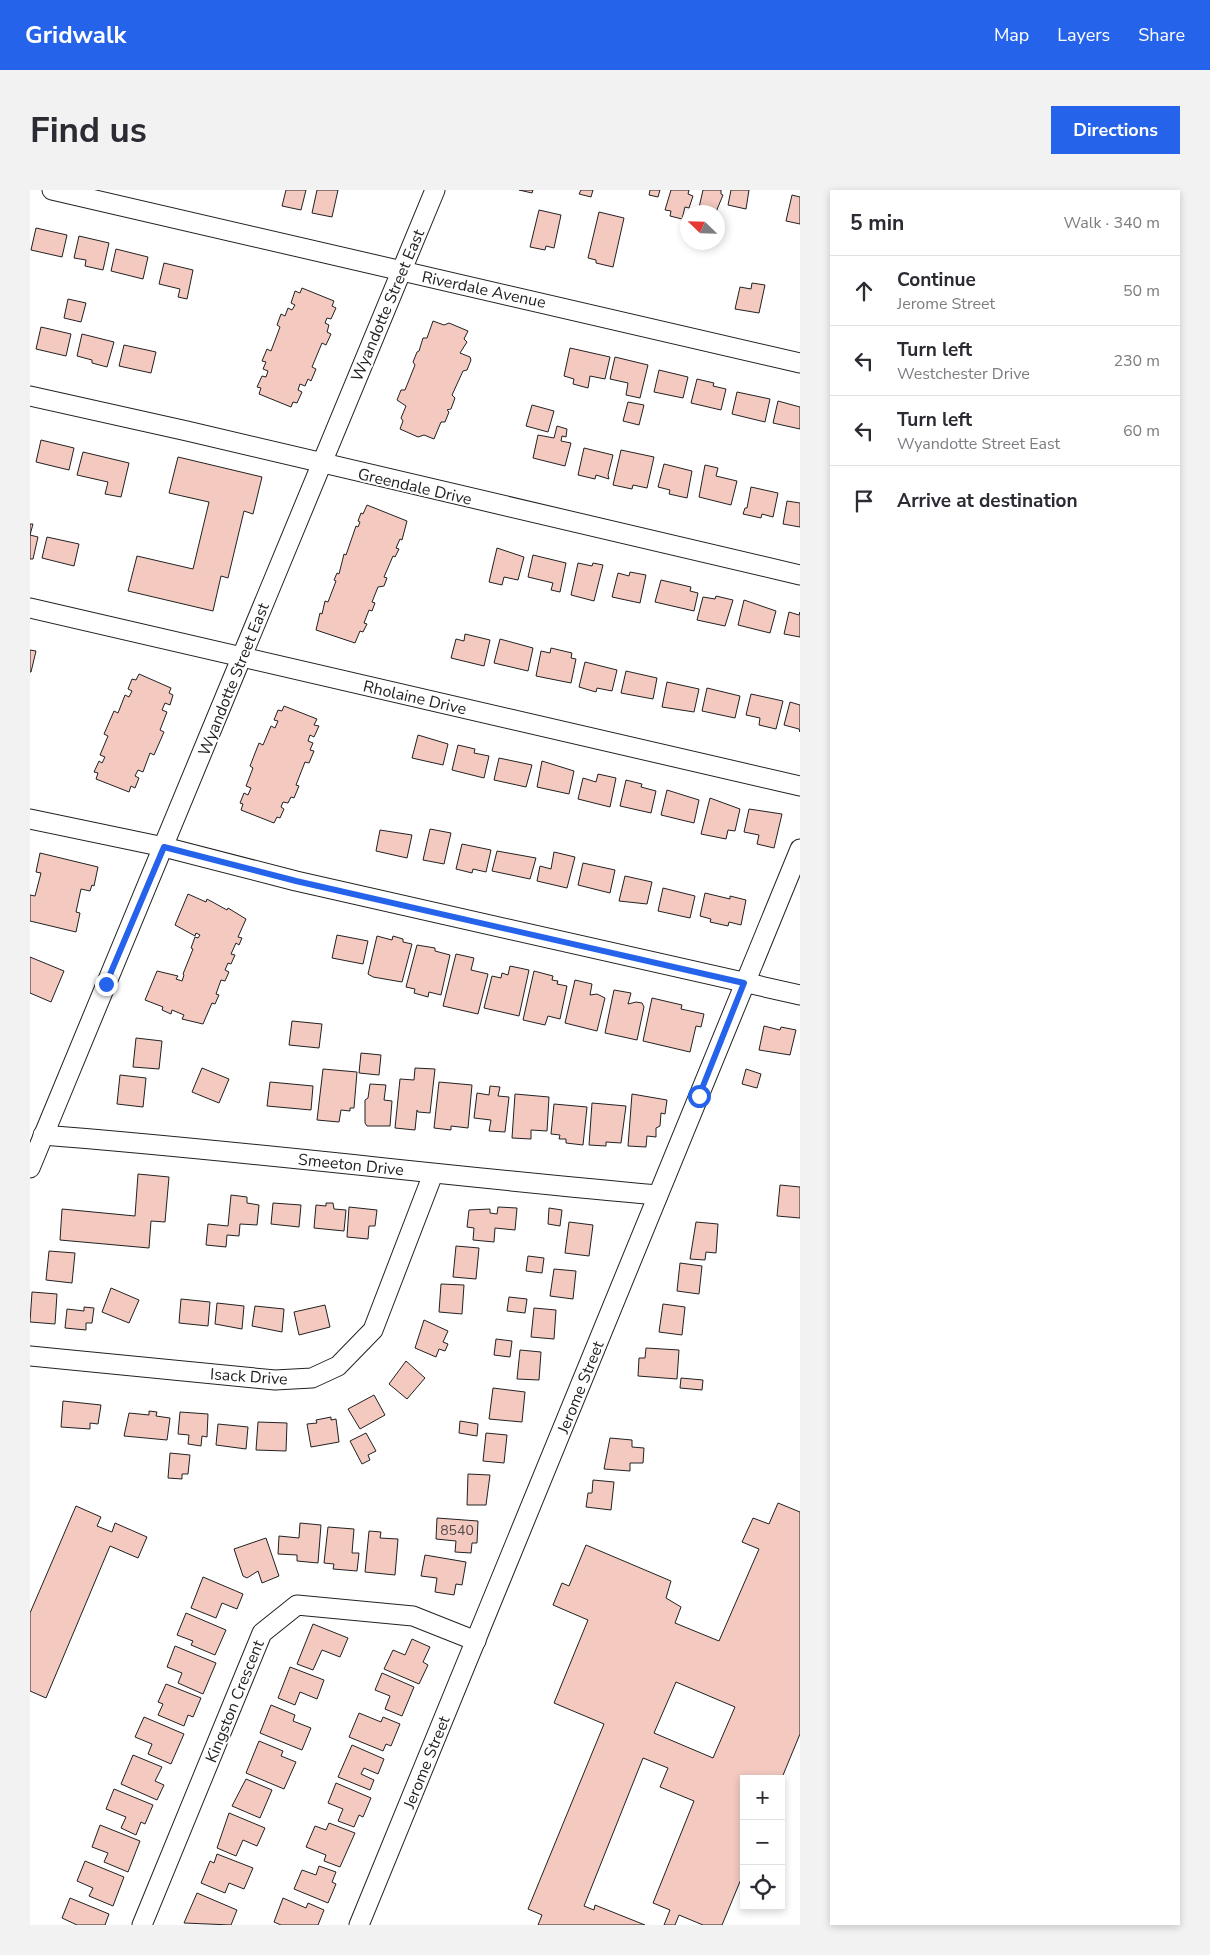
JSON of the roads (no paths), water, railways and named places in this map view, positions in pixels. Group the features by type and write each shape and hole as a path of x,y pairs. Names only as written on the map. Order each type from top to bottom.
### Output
{"street":[{"name":"Riverdale Avenue","path":"52,190 800,362"},
{"name":"Wyandotte Street East","path":"30,1168 435,190"},
{"name":"Greendale Drive","path":"30,396 800,575"},
{"name":"Rholaine Drive","path":"30,608 800,786"},
{"path":"30,819 164,847 296,881 800,995"},
{"name":"Jerome Street","path":"359,1925 800,849"},
{"name":"Smeeton Drive","path":"43,1135 199,1147 433,1174 658,1195"},
{"name":"Isack Drive","path":"30,1356 275,1380 312,1378 338,1366 373,1330 433,1174"},
{"name":"Kingston Crescent","path":"142,1925 262,1633 297,1605 413,1616 476,1641"}]}
